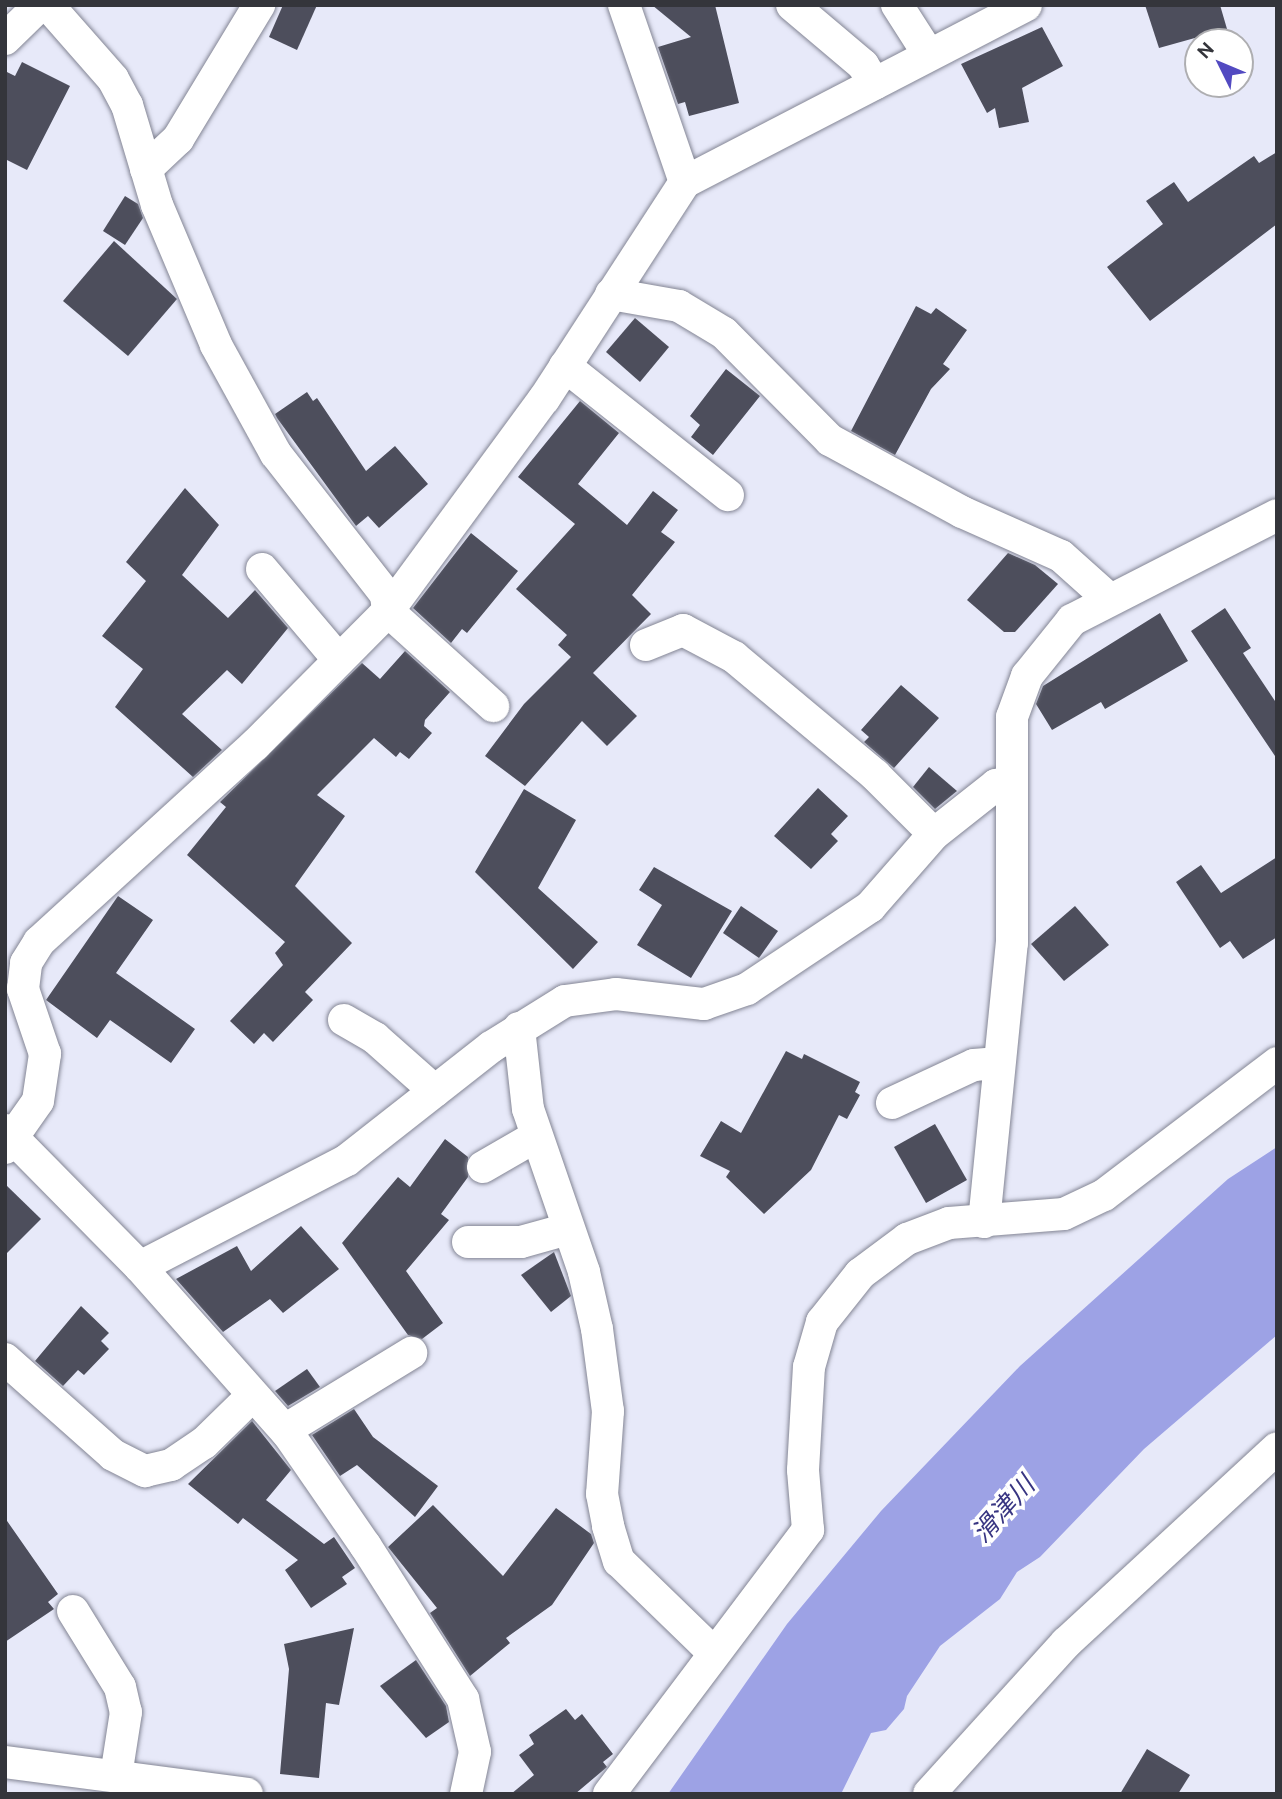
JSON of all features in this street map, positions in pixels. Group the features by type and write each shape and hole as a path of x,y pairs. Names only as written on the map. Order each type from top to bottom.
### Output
{"street":[{"path":"5,39 40,5"},
{"path":"48,5 113,79 216,345 276,454 386,595 388,611 493,706"},
{"path":"146,169 178,139 259,5"},
{"path":"624,5 685,182"},
{"path":"792,5 863,65 875,84"},
{"path":"897,5 929,55"},
{"path":"466,1794 475,1752 463,1699 285,1430 140,1267 8,1139 38,1101 46,1054 23,989 26,963 38,942 388,611 565,366 685,182 1026,5"},
{"path":"611,294 679,306 724,333 830,440 962,512 1061,556 1108,598"},
{"path":"565,366 728,495"},
{"path":"984,1222 1012,943 1012,717 1027,676 1072,620 1108,598 1277,516"},
{"path":"261,569 339,660"},
{"path":"646,645 683,631 734,657 875,775 934,834"},
{"path":"140,1267 336,1167 519,1028 565,1001 616,994 704,1004 747,989 870,907 934,834 996,785 1012,782"},
{"path":"344,1020 375,1038 435,1091"},
{"path":"519,1028 519,1064 535,1137 568,1229 597,1329 608,1411 602,1494 607,1526 620,1562 713,1652"},
{"path":"892,1103 974,1065 999,1063"},
{"path":"609,1794 713,1652 808,1530 803,1470 807,1393 822,1322 860,1274 907,1240 949,1223 1064,1214 1104,1195 1277,1063"},
{"path":"484,1167 535,1137"},
{"path":"468,1242 521,1242 568,1229"},
{"path":"285,1430 411,1353"},
{"path":"5,1359 113,1455 145,1471 172,1465 204,1443 252,1396"},
{"path":"929,1794 1066,1643 1277,1448"},
{"path":"73,1611 123,1700 126,1712 116,1776"},
{"path":"5,1762 247,1794"}],"water":[{"name":"滑津川","path":"1277,1147 1277,1335 1144,1449 1040,1557 1017,1572 1000,1599 940,1646 907,1696 904,1709 886,1730 871,1733 841,1794 668,1794 787,1624 881,1511 1020,1366 1228,1179"}],"building":[{"path":"283,5 317,5 297,50 269,37"},
{"path":"652,5 715,5 739,103 689,116 685,102 678,104 658,47 691,37"},
{"path":"1145,5 1220,5 1227,28 1184,28 1184,41 1159,48"},
{"path":"1042,27 1063,66 1022,88 1029,122 999,128 995,108 987,113 961,64"},
{"path":"22,62 70,86 27,170 5,159 5,71 15,76"},
{"path":"1277,152 1277,224 1150,321 1107,267 1163,224 1146,201 1174,182 1188,202 1254,156 1259,163"},
{"path":"125,196 138,204 143,218 125,245 103,231"},
{"path":"114,241 177,299 128,356 63,301"},
{"path":"916,306 931,314 936,308 967,330 943,364 950,369 931,389 895,455 851,431"},
{"path":"635,318 669,347 640,382 606,352"},
{"path":"726,369 760,396 713,455 691,437 700,425 690,416"},
{"path":"307,392 313,401 317,398 366,471 395,446 428,484 379,528 368,516 356,526 277,418 275,414"},
{"path":"580,401 619,433 578,484 627,525 653,491 678,510 661,532 675,542 632,595 651,614 593,673 637,716 607,746 582,721 525,786 485,756 524,704 571,657 558,645 567,635 516,589 575,524 518,477"},
{"path":"185,488 219,525 182,575 228,618 255,590 288,628 242,684 227,670 182,714 222,750 193,777 115,707 143,669 102,636 146,581 126,562"},
{"path":"471,533 518,571 467,633 462,629 451,643 413,608"},
{"path":"1008,553 1035,565 1058,584 1015,632 1004,632 967,600"},
{"path":"1225,608 1251,648 1243,653 1277,704 1277,759 1191,631"},
{"path":"1160,613 1188,661 1105,709 1101,702 1052,730 1036,704 1043,686"},
{"path":"405,651 450,692 425,720 424,726 432,733 409,759 400,752 396,757 374,738 317,795 345,816 295,886 352,943 305,992 313,1000 273,1042 264,1033 254,1044 230,1021 283,965 275,953 285,942 187,855 226,807 220,802 362,663 380,679"},
{"path":"901,685 939,718 894,768 864,742 869,737 861,730"},
{"path":"929,767 957,791 935,809 913,787"},
{"path":"818,788 848,816 831,834 838,841 811,869 774,836"},
{"path":"524,789 576,820 538,888 598,942 573,969 475,872"},
{"path":"1277,857 1277,937 1243,959 1230,941 1220,948 1176,882 1201,865 1221,893"},
{"path":"654,867 732,911 691,978 637,945 662,905 639,890"},
{"path":"118,896 153,920 116,973 195,1029 171,1063 110,1020 97,1038 46,1000"},
{"path":"741,906 778,931 759,958 723,933"},
{"path":"1075,906 1109,945 1064,981 1031,944"},
{"path":"786,1051 802,1059 804,1054 860,1082 855,1092 860,1095 847,1119 839,1115 811,1170 764,1214 726,1177 730,1171 700,1156 721,1121 741,1133"},
{"path":"935,1124 967,1180 926,1203 894,1147"},
{"path":"445,1139 468,1157 468,1177 441,1214 449,1220 406,1271 443,1323 422,1339 408,1335 342,1243 398,1177 410,1187"},
{"path":"5,1184 41,1219 5,1255"},
{"path":"301,1226 339,1269 283,1313 270,1299 223,1332 176,1279 237,1246 251,1271"},
{"path":"554,1252 571,1296 551,1312 521,1275"},
{"path":"81,1306 109,1333 101,1341 109,1349 84,1375 78,1370 63,1386 35,1361"},
{"path":"307,1369 320,1387 288,1406 275,1391"},
{"path":"354,1409 373,1437 438,1486 415,1517 357,1465 340,1476 312,1435"},
{"path":"252,1421 291,1470 266,1500 324,1544 334,1537 355,1568 342,1577 347,1584 311,1608 285,1570 298,1560 243,1518 238,1524 188,1484"},
{"path":"433,1505 503,1576 556,1508 591,1534 594,1543 552,1605 506,1638 510,1643 470,1676 430,1613 437,1608 388,1547"},
{"path":"5,1518 58,1594 48,1602 54,1609 5,1642"},
{"path":"354,1628 339,1705 326,1703 319,1778 280,1774 289,1669 284,1644"},
{"path":"416,1660 446,1706 449,1722 426,1738 380,1686"},
{"path":"566,1709 575,1720 582,1714 613,1754 603,1762 607,1767 575,1794 511,1794 534,1775 519,1755 534,1744 529,1735"},
{"path":"1147,1749 1190,1775 1178,1794 1120,1794"}]}
